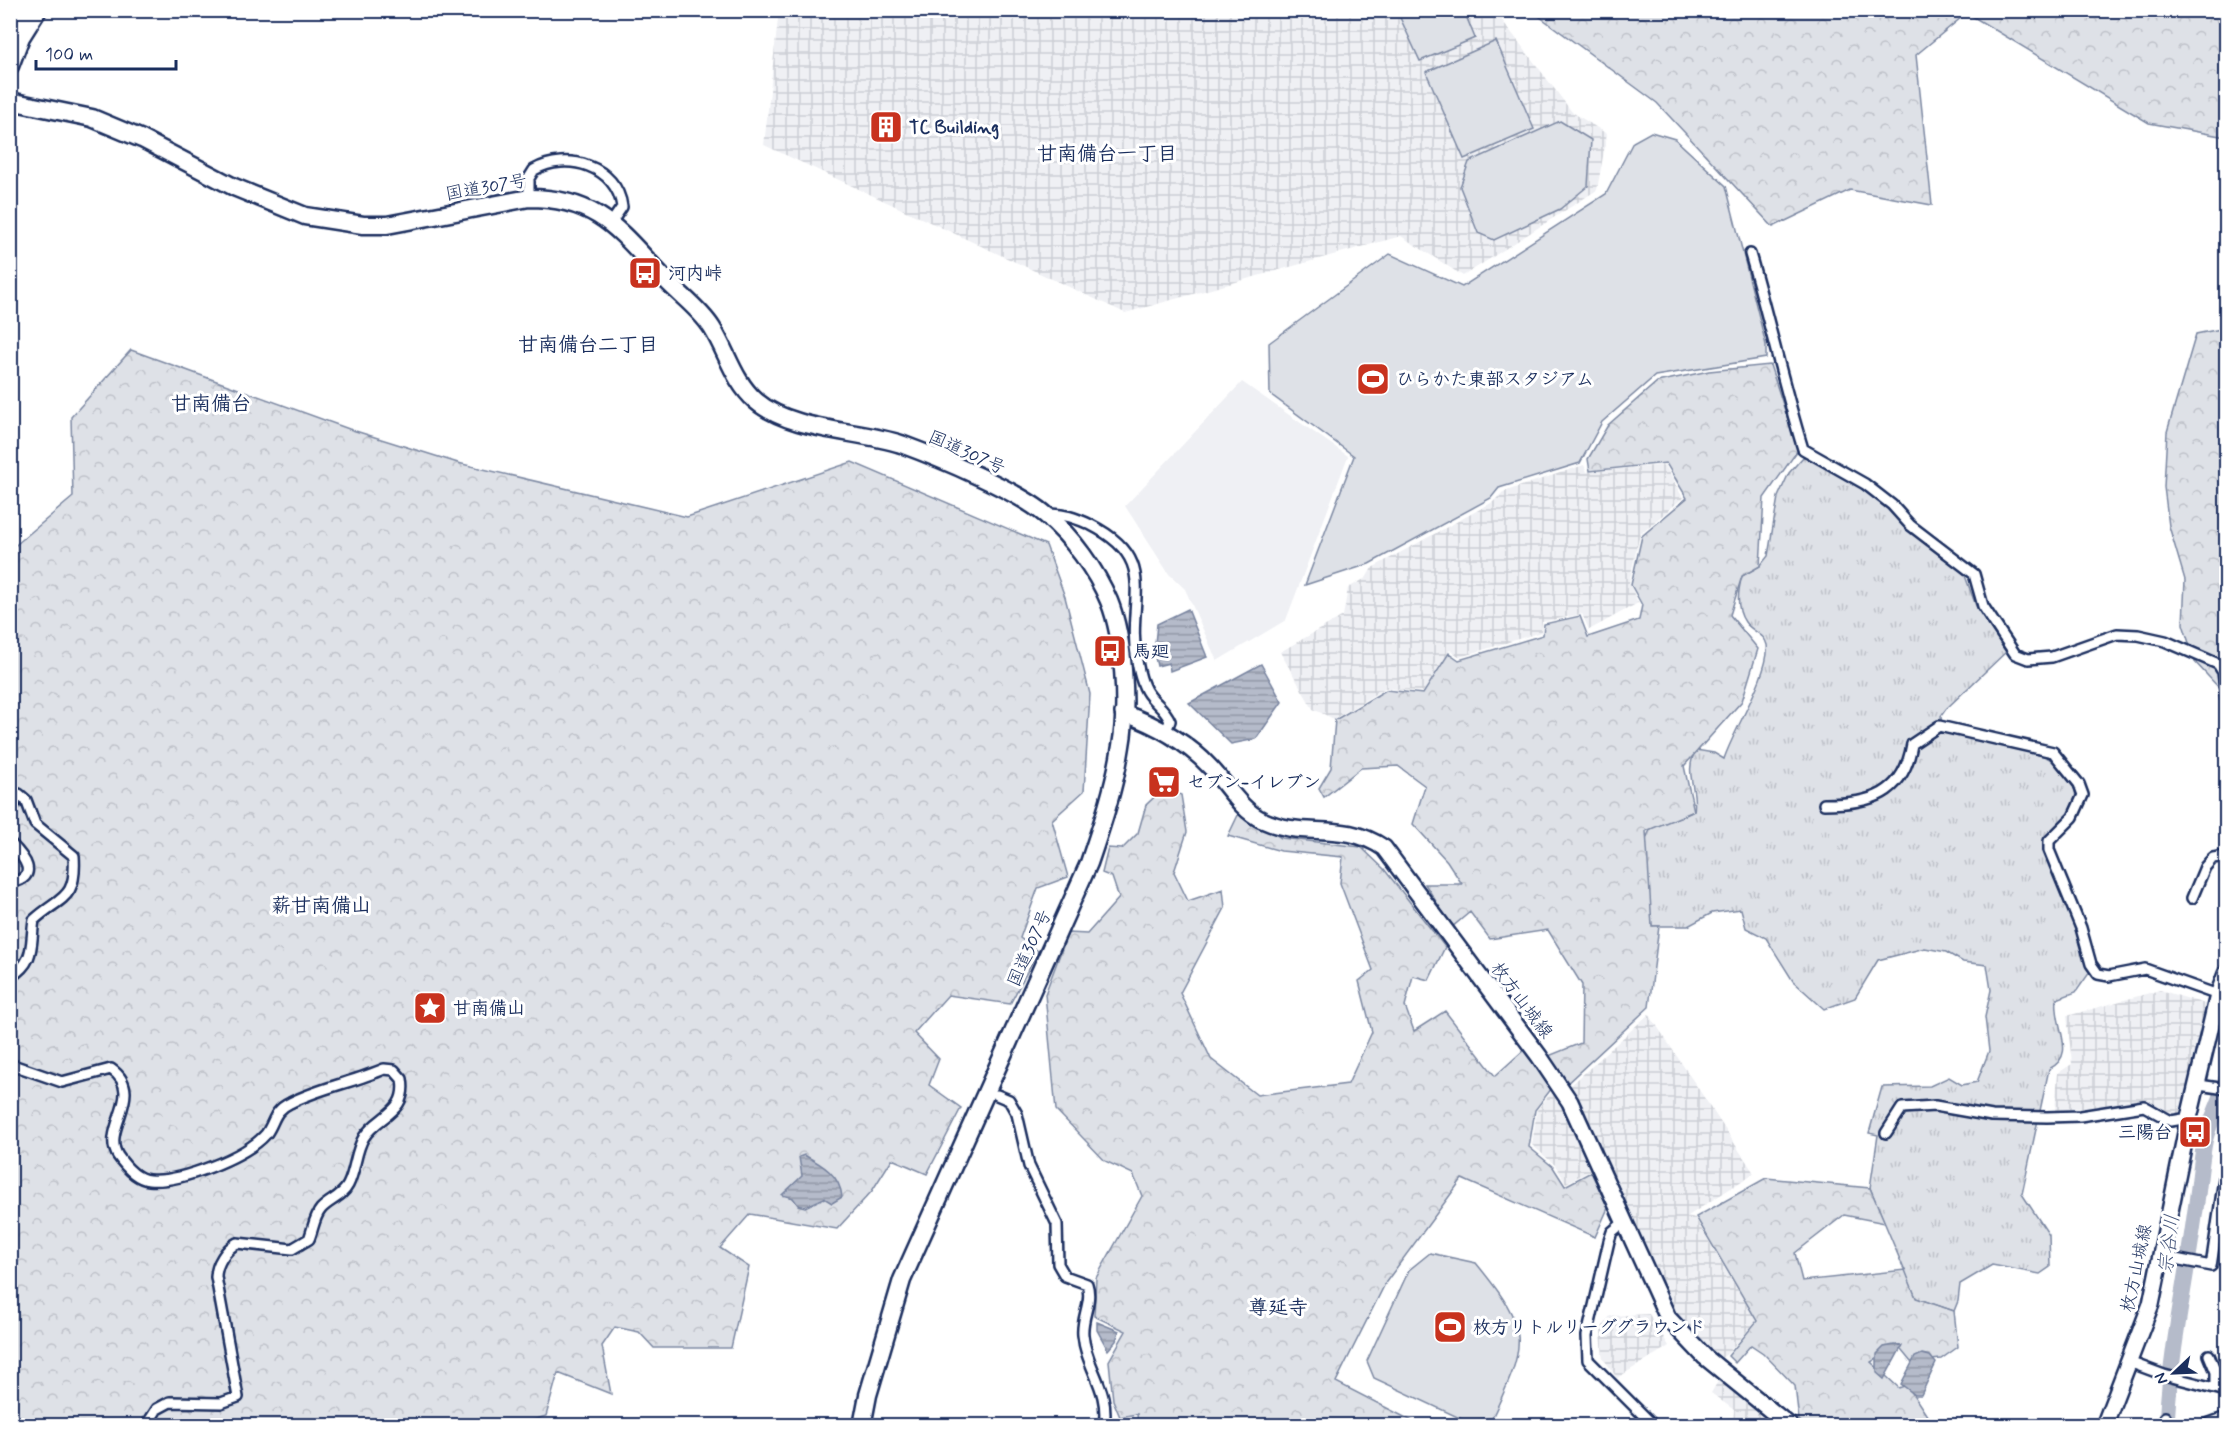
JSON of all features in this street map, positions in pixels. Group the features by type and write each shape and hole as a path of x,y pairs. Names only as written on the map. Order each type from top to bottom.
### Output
{"highway":[{"path":"10,34 21,10"},
{"path":"10,66 21,37 38,10"},
{"name":"国道307号","path":"10,101 93,118 234,187 305,216 363,225 387,225 529,198 548,198 598,214 611,223 710,324 739,381 764,407 807,423 900,444 1008,492 1046,515 1085,559 1109,602 1118,639 1123,713 1122,746 1108,808 1089,863 902,1280 868,1395 862,1425"}],"main road":[{"name":"枚方山城線","path":"1123,713 1166,731 1185,743 1211,768 1244,807 1261,819 1283,828 1329,830 1367,837 1384,849 1539,1056 1570,1102 1668,1318 1705,1357 1790,1425"},
{"name":"枚方山城線","path":"2104,1425 2151,1304 2189,1118 2199,1085 2218,994 2226,974"}],"street":[{"path":"529,198 529,178 534,170 552,163 586,164 609,178 621,197 622,207 611,223"},
{"path":"1750,254 1774,336 1779,372 1803,449 1865,483 1892,505 1910,525 1974,574 1983,606 2015,654 2028,659 2052,657 2117,634 2138,635 2173,644 2218,664 2225,672 2226,698"},
{"path":"1046,515 1064,515 1083,521 1114,538 1128,552 1136,573 1137,660 1149,696 1166,711 1170,721 1166,731"},
{"path":"1824,804 1864,801 1883,794 1909,764 1912,744 1939,726 2053,752 2079,784 2083,795 2073,817 2049,841 2049,850 2081,928 2091,964 2098,974 2109,976 2145,969 2218,994"},
{"path":"10,813 19,794 26,800 35,824 74,856 75,864 67,895 64,900 34,920 33,946 26,962 10,976"},
{"path":"10,843 22,854 28,868 27,875 21,880 10,883"},
{"path":"2192,898 2205,867 2213,858 2226,856"},
{"path":"10,1064 62,1082 111,1070 119,1075 124,1084 124,1109 112,1138 113,1147 128,1168 148,1180 172,1178 200,1171 245,1150 265,1134 279,1110 302,1097 384,1069 394,1070 402,1079 404,1087 398,1104 384,1120 366,1134 357,1150 348,1184 344,1191 318,1212 309,1239 292,1249 237,1244 230,1247 220,1262 216,1277 238,1397 221,1403 170,1402 157,1409 146,1425"},
{"path":"2199,1085 2222,1089"},
{"path":"997,1095 1009,1101 1017,1114 1029,1166 1057,1224 1058,1264 1065,1276 1087,1284 1091,1295 1083,1320 1083,1334 1085,1349 1106,1402 1104,1425"},
{"path":"1886,1133 1902,1108 1935,1106 1992,1116 2047,1117 2080,1116 2144,1106 2171,1122 2189,1118"},
{"path":"2160,1256 2211,1266 2225,1191 2226,1165"},
{"path":"1624,1222 1612,1232 1609,1241 1587,1336 1588,1360 1654,1425"},
{"path":"2210,1355 2216,1372 2216,1388"},
{"path":"2129,1362 2164,1375 2226,1391"},
{"path":"2201,1425 2226,1417"}],"shaded area":[{"path":"779,10 1495,11 1572,112 1607,134 1597,190 1463,276 1401,236 1125,313 764,145"},
{"path":"1242,382 1348,456 1286,620 1217,661 1185,589 1169,574 1125,506"},
{"path":"1584,465 1587,472 1665,465 1683,498 1640,534 1629,583 1638,603 1589,630 1582,614 1542,622 1541,632 1460,657 1450,650 1423,692 1385,688 1334,719 1313,709 1280,652 1343,616 1348,588 1366,578 1372,568 1493,502 1503,492"},
{"path":"2160,990 2205,1004 2185,1114 2170,1117 2143,1104 2055,1110 2058,1073 2072,1064 2067,1016"},
{"path":"1649,1014 1754,1173 1688,1216 1695,1218 1756,1321 1727,1354 1718,1360 1674,1316 1569,1087"},
{"path":"1556,1087 1566,1104 1591,1170 1566,1183 1555,1165 1532,1145 1537,1110"},
{"path":"1649,1314 1669,1346 1617,1378 1603,1358 1601,1329 1610,1316"},
{"path":"1720,1378 1776,1425 1733,1425 1734,1410 1711,1393"}],"green space":[{"path":"1397,11 1464,11 1475,38 1420,61"},
{"path":"1532,11 2226,11 2226,137 2149,123 1967,13 1916,55 1932,205 1850,190 1773,227 1657,103"},
{"path":"1496,41 1534,129 1464,159 1426,72"},
{"path":"1560,121 1591,140 1588,186 1560,209 1494,240 1478,233 1460,187 1469,162"},
{"path":"1651,132 1675,139 1726,186 1766,345 1766,358 1655,376 1602,422 1580,463 1499,488 1491,498 1369,564 1305,585 1354,456 1270,394 1269,343 1390,254 1462,287 1606,194 1633,142"},
{"path":"2226,328 2226,687 2220,689 2195,662 2183,624 2185,580 2169,526 2164,487 2167,432 2196,334"},
{"path":"131,350 349,429 458,463 687,517 852,462 1046,545 1065,597 1090,694 1084,791 1052,820 1068,877 1038,888 1020,938 1038,951 1010,1004 948,995 914,1033 939,1059 929,1085 961,1108 927,1174 892,1159 872,1191 837,1229 750,1214 720,1248 749,1267 731,1348 654,1348 639,1332 615,1327 602,1346 611,1394 558,1373 546,1416 518,1425 11,1426 11,549 73,497 71,417"},
{"path":"1770,365 1798,450 1764,498 1760,566 1742,576 1730,615 1758,649 1742,701 1684,766 1694,811 1646,831 1652,926 1659,926 1649,1007 1565,1085 1546,1057 1581,1043 1582,985 1548,930 1490,939 1470,912 1452,927 1425,884 1462,884 1447,861 1413,824 1425,786 1398,766 1361,768 1324,797 1319,788 1331,768 1335,720 1386,690 1423,694 1449,653 1459,660 1543,635 1544,624 1580,616 1588,637 1639,620 1642,605 1631,585 1642,536 1687,498 1666,463 1590,471 1588,459 1608,425 1657,382 1709,371"},
{"path":"1804,456 1862,488 1895,513 1905,527 1964,573 1976,606 2006,652 1946,709 1941,716 1942,732 2000,742 2044,756 2058,766 2074,787 2075,792 2072,808 2048,837 2044,851 2071,915 2090,972 2076,992 2057,999 2058,1019 2064,1047 2058,1063 2049,1069 2022,1194 2049,1235 2050,1267 2040,1274 1992,1265 1960,1284 1954,1311 1916,1298 1870,1188 1878,1135 1869,1133 1882,1087 1930,1086 1949,1077 1962,1085 1977,1082 1989,1051 1985,1017 1991,990 1987,965 1963,962 1946,952 1925,948 1878,960 1855,998 1824,1009 1793,981 1766,938 1746,928 1741,909 1712,913 1688,926 1652,926 1644,858 1648,833 1658,823 1694,811 1691,766 1696,750 1714,753 1724,759 1758,685 1767,656 1767,645 1764,638 1742,617 1739,593 1742,576 1760,566 1768,556 1778,497 1789,473"},
{"path":"1165,787 1181,795 1187,832 1174,872 1188,901 1223,889 1225,908 1180,993 1211,1059 1257,1095 1348,1084 1372,1032 1359,981 1373,970 1340,883 1343,857 1281,851 1228,836 1240,811 1281,838 1361,847 1384,869 1445,947 1429,980 1413,976 1405,1006 1414,1031 1445,1011 1495,1076 1525,1049 1552,1088 1535,1110 1529,1147 1553,1167 1565,1186 1591,1172 1608,1208 1595,1237 1462,1179 1386,1282 1336,1382 1420,1425 1138,1425 1137,1414 1120,1417 1113,1400 1109,1361 1126,1331 1094,1316 1096,1278 1142,1196 1133,1174 1105,1161 1056,1110 1045,994 1068,933 1087,934 1119,898 1112,877 1102,873 1108,848 1122,849 1138,833 1146,805"},
{"path":"1766,1178 1870,1188 1885,1223 1844,1215 1795,1253 1802,1281 1905,1270 1916,1298 1954,1311 1958,1347 1941,1359 1911,1362 1897,1345 1871,1362 1899,1388 1907,1385 1933,1425 1806,1426 1799,1420 1795,1386 1763,1353 1751,1345 1735,1363 1728,1356 1757,1321 1696,1217"},
{"name":"枚方リトルリーググラウンド","path":"1430,1253 1476,1263 1507,1305 1515,1321 1518,1337 1517,1353 1504,1392 1492,1418 1466,1421 1374,1378 1367,1361 1409,1270"}],"water":[{"path":"1188,609 1207,657 1170,671 1169,663 1157,666 1154,653 1157,624"},
{"path":"1261,664 1282,702 1256,739 1231,744 1189,703"},
{"path":"804,1155 824,1167 834,1177 841,1189 842,1197 832,1203 824,1198 805,1207 798,1205 793,1198 782,1195 802,1176 799,1157"},
{"path":"1097,1322 1119,1331 1116,1341 1108,1350 1097,1330"},
{"path":"1902,1346 1884,1379 1877,1373 1877,1354 1884,1347"},
{"path":"1922,1354 1930,1356 1936,1363 1921,1395 1915,1395 1901,1384 1915,1357"}],"waterway":[{"name":"宗谷川","path":"2224,1009 2226,1023"},
{"name":"宗谷川","path":"2167,1417 2175,1340 2203,1149 2226,1080"}],"place":[{"name":"TC Building","path":"886,127"},
{"name":"河内峠","path":"645,273"},
{"name":"ひらかた東部スタジアム","path":"1373,379"},
{"name":"馬廻","path":"1110,651"},
{"name":"セブン-イレブン","path":"1164,782"},
{"name":"甘南備山","path":"430,1008"},
{"name":"三陽台","path":"2195,1132"},
{"name":"枚方リトルリーググラウンド","path":"1450,1327"}],"district":[{"name":"甘南備台一丁目","path":"1107,153"},
{"name":"甘南備台二丁目","path":"588,344"},
{"name":"甘南備台","path":"211,403"},
{"name":"薪甘南備山","path":"321,905"},
{"name":"尊延寺","path":"1278,1307"}]}
